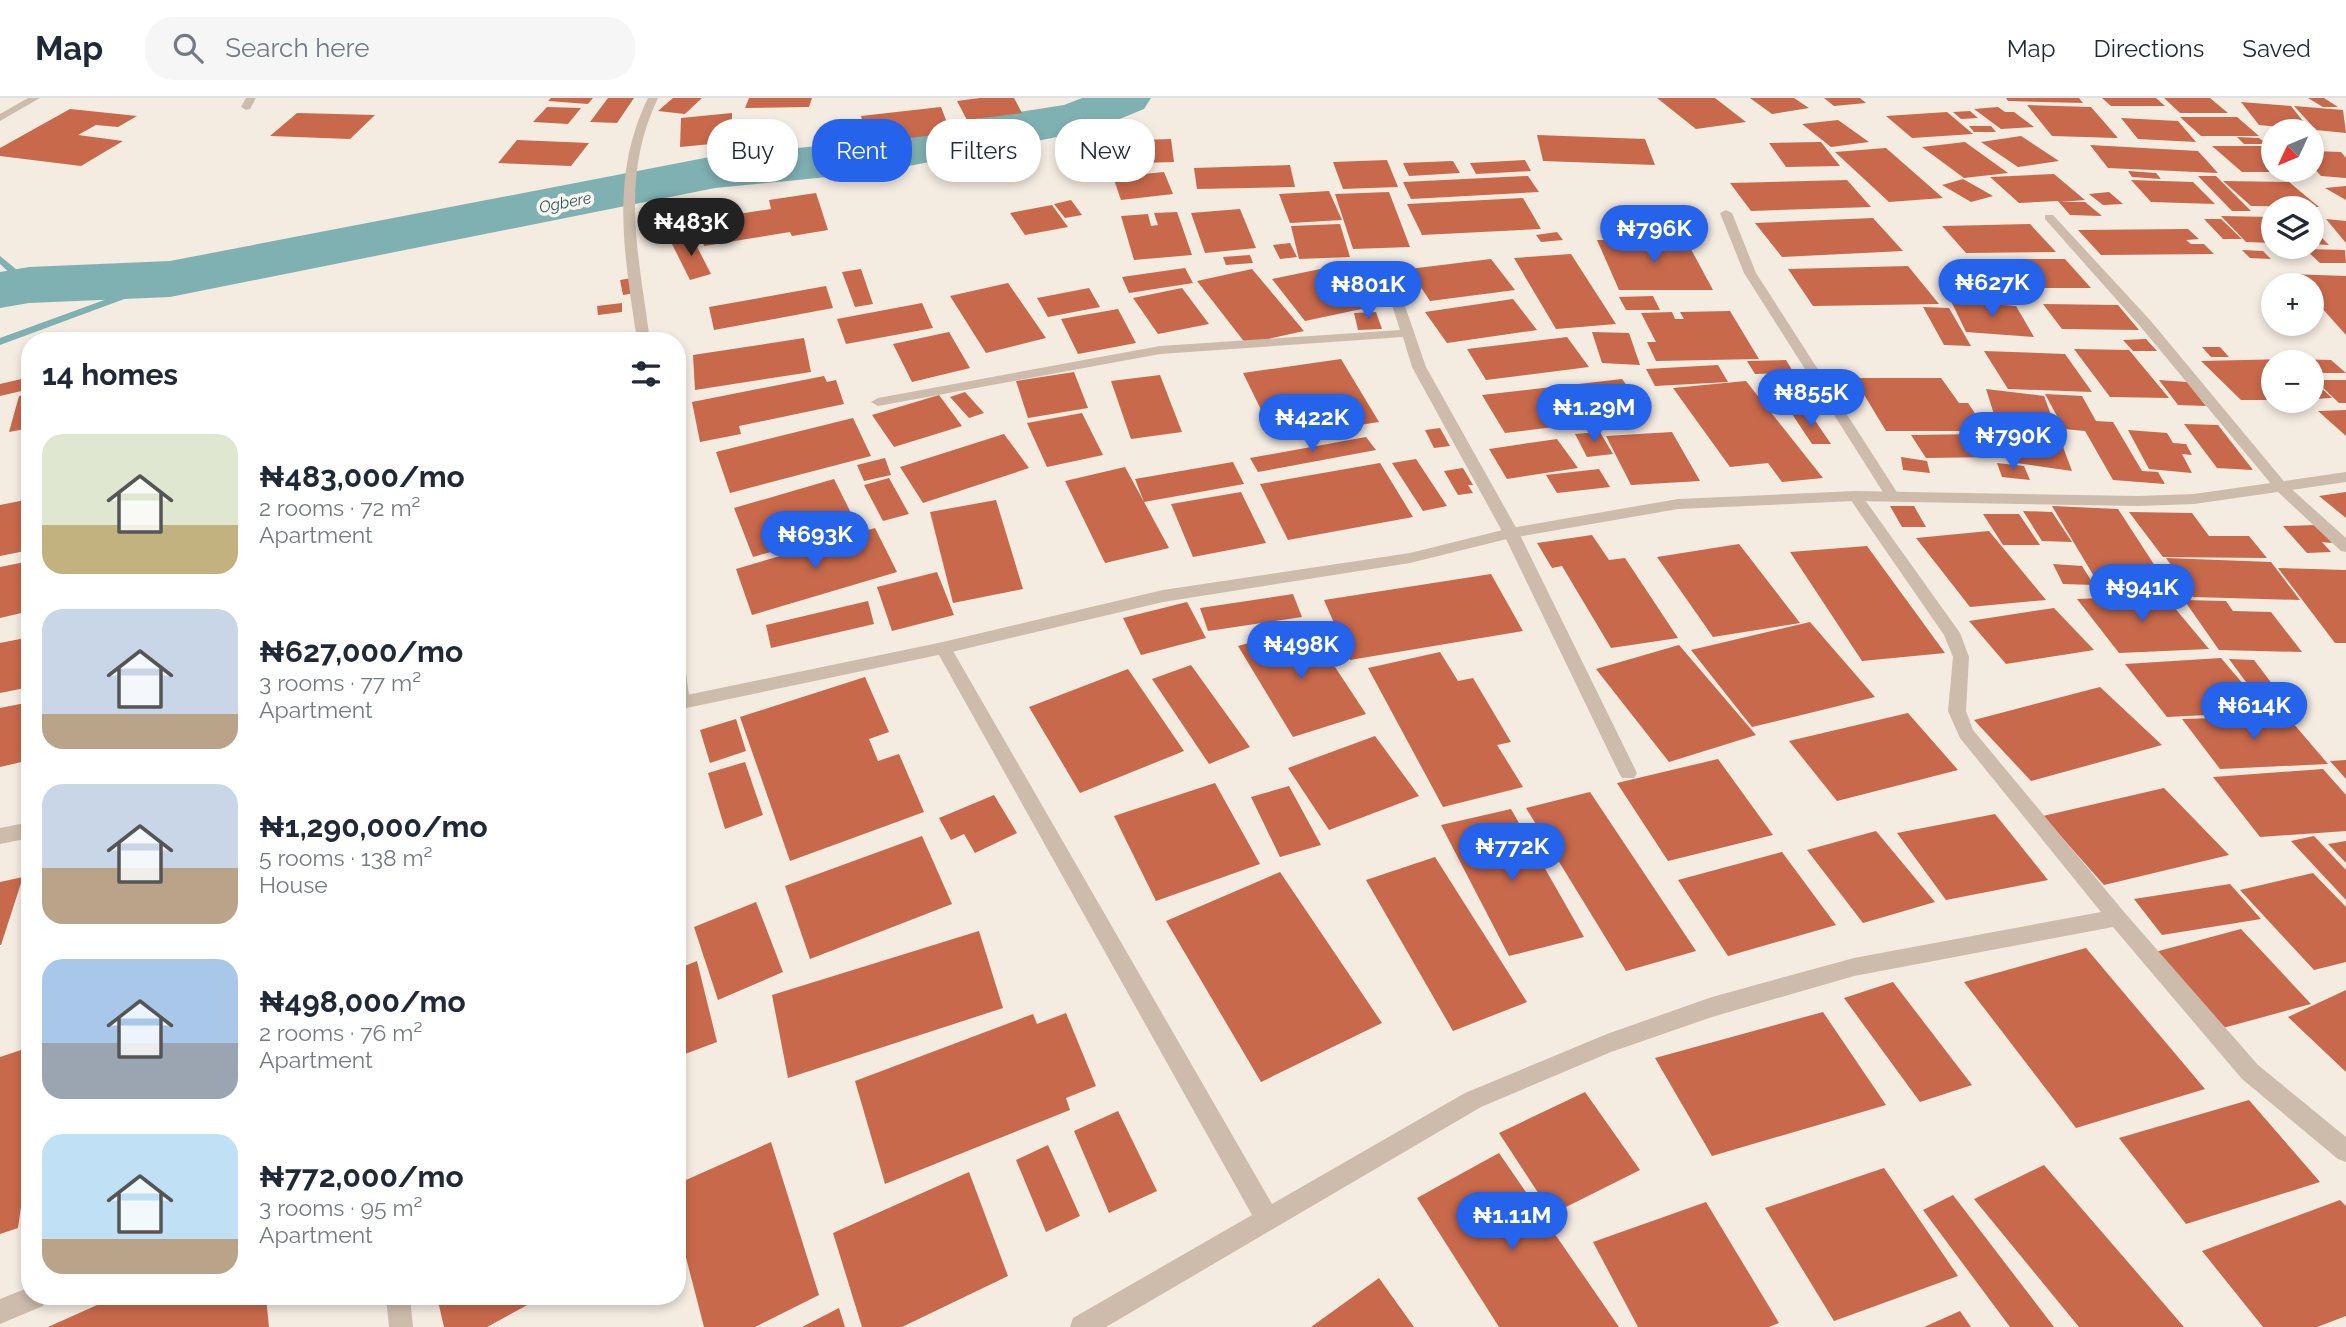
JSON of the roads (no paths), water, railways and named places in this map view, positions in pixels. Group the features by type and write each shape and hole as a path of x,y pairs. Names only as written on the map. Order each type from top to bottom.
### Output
{"street":[{"path":"0,118 35,98"},
{"path":"642,332 627,176 633,138 653,98"},
{"path":"1726,213 1750,273 1893,497"},
{"path":"2049,217 2145,323 2282,488 2346,547"},
{"path":"1388,274 1419,367 1511,533 1628,773"},
{"path":"878,402 1160,350 1408,333"},
{"path":"686,703 943,648 1151,598 1410,558 1511,533 1678,504 1855,496 2138,501 2282,488 2346,477"},
{"path":"1855,496 1952,634 1961,657 1957,711 1966,733 2117,918 2250,1072 2346,1151"},
{"path":"943,648 1268,1220"},
{"path":"0,836 21,832"},
{"path":"1082,1327 1473,1100 1630,1036 1712,1007 1854,967 2117,918"},
{"path":"0,1312 21,1303"},
{"path":"399,1305 401,1327"}],"waterway":[{"name":"Ogbere","path":"0,290 29,285 170,279 715,172 878,156 980,134 1075,119 1126,98"},
{"path":"0,259 29,285"},
{"path":"27,332 170,279"},
{"path":"0,342 21,334"}]}
